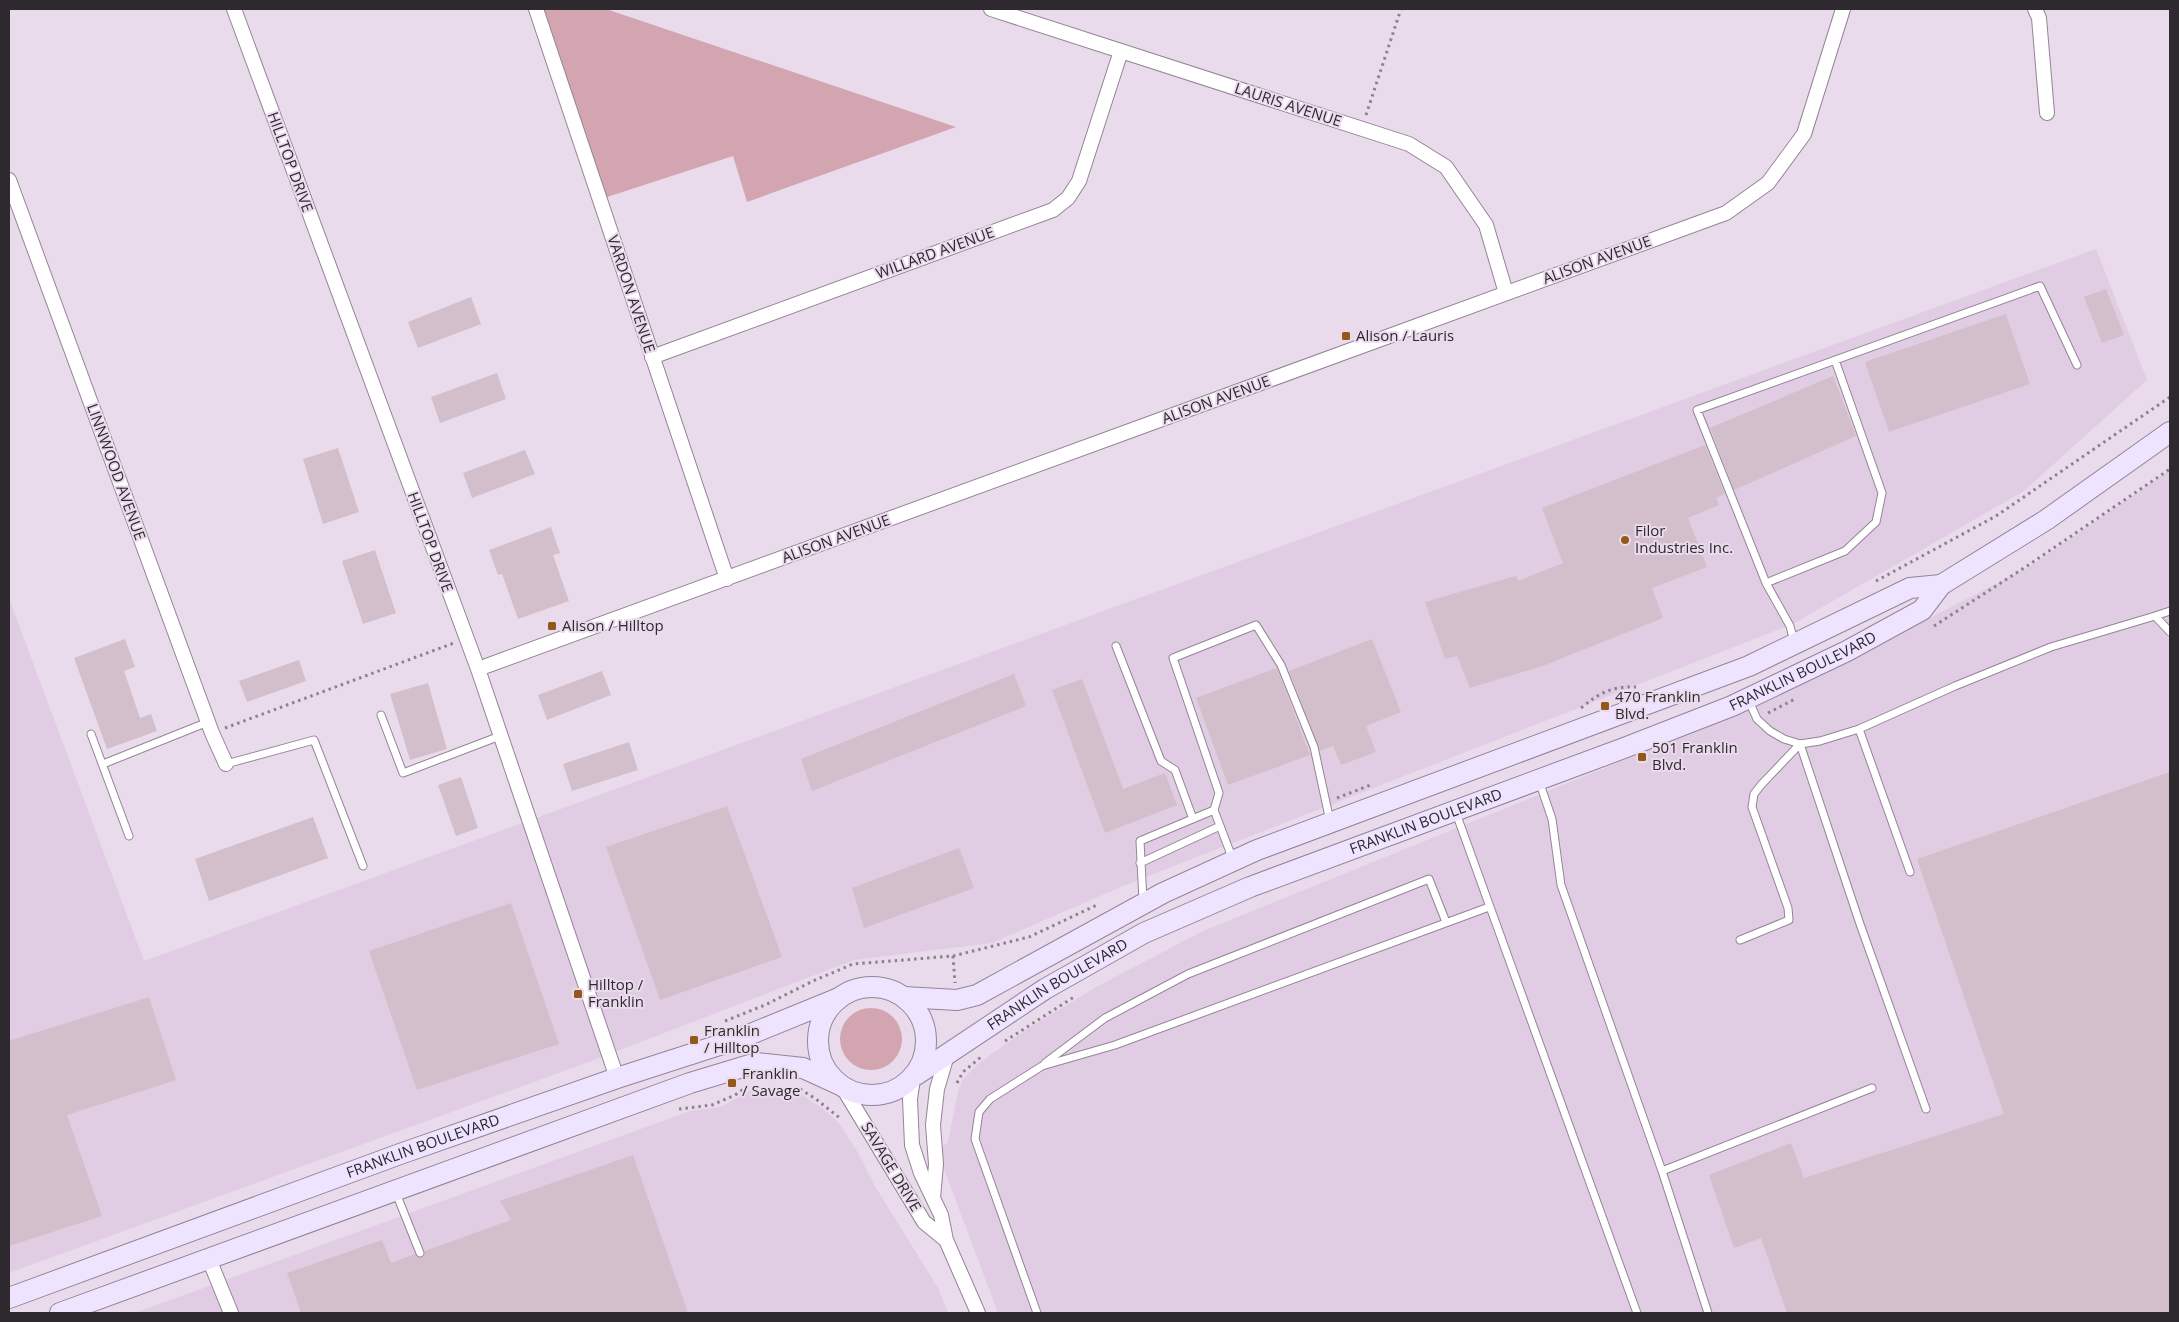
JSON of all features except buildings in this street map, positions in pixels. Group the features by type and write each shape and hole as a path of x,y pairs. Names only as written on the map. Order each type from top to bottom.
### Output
{"main road":[{"name":"FRANKLIN BOULEVARD","path":"915,1077 1045,989 1144,933 1250,886 1624,748 1748,698 1847,651 1922,610 1941,585 2046,520 2170,432"},
{"name":"FRANKLIN BOULEVARD","path":"904,997 957,1000 977,995 1143,904 1233,861 1327,812 1686,691 1795,645 1910,588 1941,585"},
{"path":"60,1313 690,1083 756,1063 803,1068 840,1086 858,1093 873,1095 889,1093 915,1077 923,1060 926,1043 924,1025 916,1010 904,997 889,989 872,986 854,990 839,998 827,1010 820,1026 818,1043 822,1060 840,1086"},
{"name":"FRANKLIN BOULEVARD","path":"9,1298 410,1150 740,1038 839,998"}],"street":[{"name":"HILLTOP DRIVE","path":"234,9 478,669 618,1078"},
{"name":"VARDON AVENUE","path":"536,9 727,579"},
{"name":"LAURIS AVENUE","path":"991,9 1409,144 1446,167 1486,225 1506,293"},
{"name":"ALISON AVENUE","path":"478,669 1726,213 1768,183 1804,134 1843,9"},
{"path":"2035,9 2039,18 2047,113"},
{"name":"WILLARD AVENUE","path":"652,357 1053,210 1068,198 1079,181 1121,51"},
{"name":"LINNWOOD AVENUE","path":"9,180 210,727 226,764"},
{"path":"933,1199 936,1164 933,1125 937,1089 947,1055"},
{"name":"SAVAGE DRIVE","path":"915,1077 910,1099 912,1146 921,1173 941,1215 946,1240 978,1313"},
{"name":"SAVAGE DRIVE","path":"840,1086 924,1222 946,1240"},
{"path":"209,1260 218,1277 231,1313"}],"lane":[{"path":"1795,645 1790,626 1766,583 1697,410 2040,286 2077,366"},
{"path":"1766,583 1845,551 1876,522 1882,493 1835,360"},
{"path":"1748,698 1757,719 1770,731 1784,739 1800,744 1834,738 2051,647 2170,611"},
{"path":"2155,616 2170,632"},
{"path":"1233,861 1214,810 1219,793 1173,658 1256,625 1280,665 1314,747 1327,812"},
{"path":"1116,646 1161,761 1175,770 1194,819"},
{"path":"381,715 403,773 500,736"},
{"path":"103,764 210,727"},
{"path":"1859,729 1910,872"},
{"path":"91,734 129,836"},
{"path":"226,764 314,740 363,866"},
{"path":"1740,940 1789,920 1788,908 1752,807 1754,794 1760,785 1800,744"},
{"path":"1800,744 1860,924 1926,1109"},
{"path":"1538,780 1552,819 1561,885 1662,1171 1708,1313"},
{"path":"1143,904 1140,841 1214,810"},
{"path":"1455,810 1637,1313"},
{"path":"1140,863 1220,826"},
{"path":"1037,1313 975,1139 979,1112 990,1099 1042,1066 1105,1018 1188,974 1429,879 1446,922"},
{"path":"1042,1066 1115,1045 1489,907"},
{"path":"1662,1171 1872,1088"},
{"path":"395,1192 420,1253"}],"path":[{"path":"1362,129 1401,9"},
{"path":"1868,586 1996,516 2170,397"},
{"path":"210,727 466,638"},
{"path":"1578,710 1598,694 1620,686 1642,687"},
{"path":"1327,812 1381,781"},
{"path":"723,1022 854,964 953,956 1029,937 1106,901"},
{"path":"953,956 956,985"},
{"path":"674,1110 712,1105 735,1096 751,1084"},
{"path":"793,1085 816,1099 841,1119 846,1126"}],"shaded area":[{"path":"533,9 606,9 956,127 747,202 733,156 604,198"},
{"path":"2096,249 2147,380 2024,491 1793,624 1123,886 992,943 854,960 586,1063 9,1273 9,598 144,961"},
{"path":"2170,470 2170,1313 998,1313 944,1169 940,1148 948,1142 958,1091 963,1079 979,1063 1026,1030 1096,987 1203,931 1760,705 2029,567"},
{"path":"871,1008 883,1011 893,1017 899,1027 902,1039 899,1051 893,1061 883,1067 871,1070 859,1067 849,1061 843,1051 840,1039 843,1027 849,1017 859,1011"},
{"path":"763,1087 777,1087 799,1093 822,1108 838,1122 938,1288 948,1313 135,1313 690,1111 720,1107 750,1091"}],"place":[{"name":"Alison / Lauris","path":"1346,336"},
{"name":"Filor Industries Inc.","path":"1625,540"},
{"name":"Alison / Hilltop","path":"552,626"},
{"name":"470 Franklin Blvd.","path":"1605,706"},
{"name":"501 Franklin Blvd.","path":"1642,757"},
{"name":"Hilltop / Franklin","path":"578,994"},
{"name":"Franklin / Hilltop","path":"694,1040"},
{"name":"Franklin / Savage","path":"732,1083"}]}
